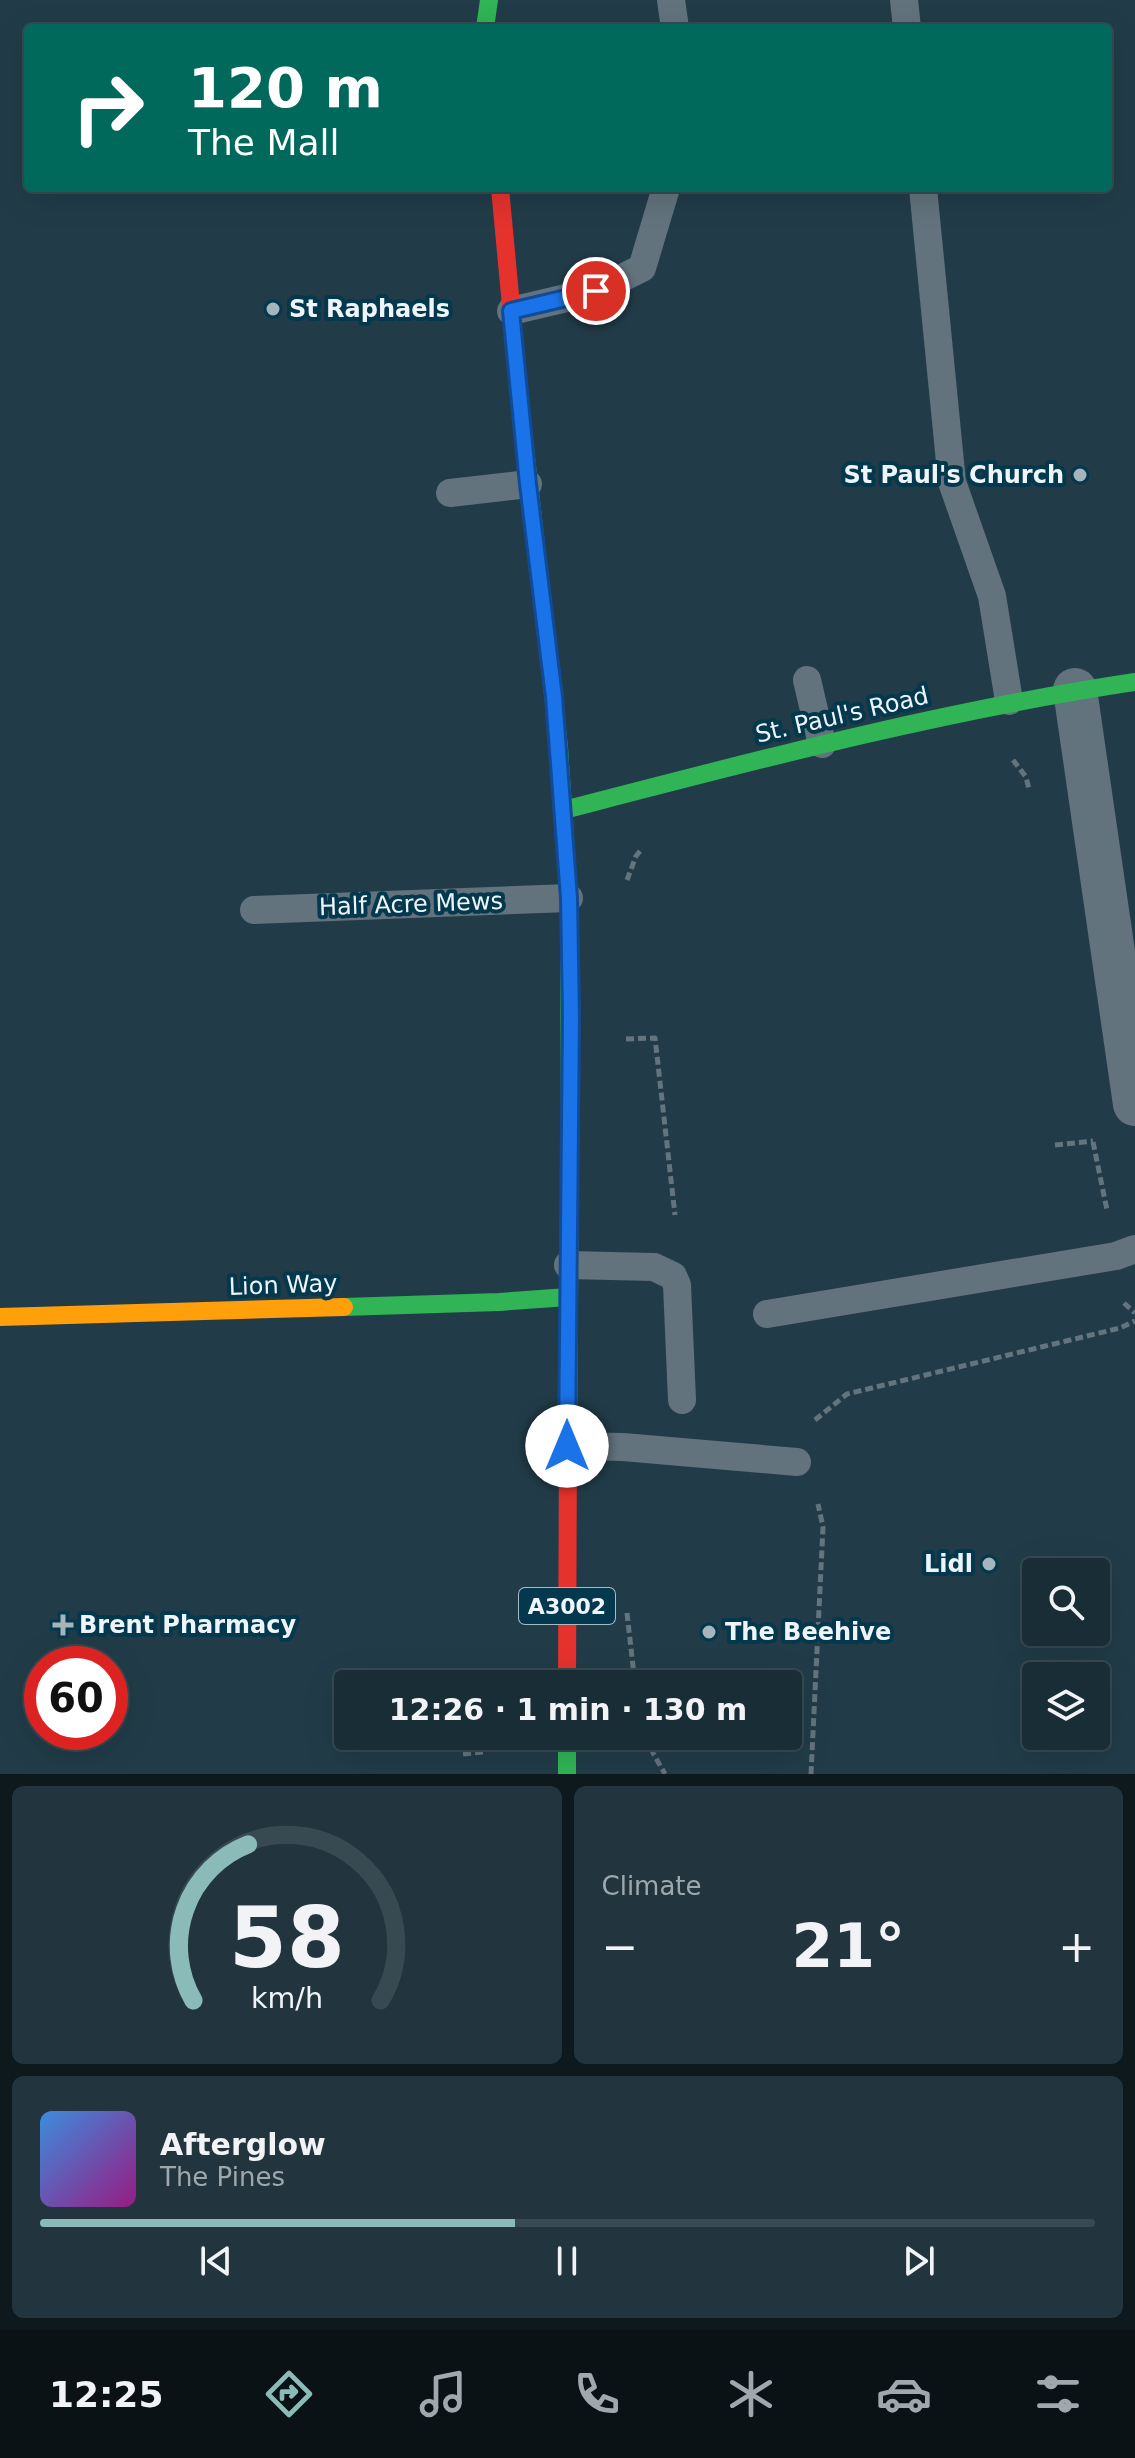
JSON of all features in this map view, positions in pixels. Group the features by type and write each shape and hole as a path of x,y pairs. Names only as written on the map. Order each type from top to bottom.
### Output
{"main road":[{"path":"486,24 489,0"},
{"name":"A3002","path":"500,192 528,484 549,648 569,898 567,1670"},
{"name":"St. Paul's Road","path":"564,810 822,744 1009,701 1135,682"},
{"name":"Lion Way","path":"0,1317 499,1302 568,1297"},
{"path":"567,1750 567,1774"}],"street":[{"path":"1075,690 1135,1104"}],"lane":[{"path":"671,0 674,24"},
{"path":"904,0 907,24"},
{"path":"511,311 596,291 642,268 665,192"},
{"path":"923,192 952,482 992,596 1009,701"},
{"path":"450,493 528,484"},
{"path":"807,680 822,744"},
{"name":"Half Acre Mews","path":"254,910 569,898"},
{"path":"767,1314 1116,1256 1135,1249"},
{"path":"568,1265 654,1267 673,1276 677,1285 682,1400"},
{"path":"567,1446 623,1447 797,1462"}],"path":[{"path":"626,1039 655,1038 675,1215"},
{"path":"1055,1145 1093,1141"},
{"path":"811,1774 823,1527 817,1500 797,1462 810,1424 847,1394 1120,1328 1135,1321"},
{"path":"463,1754 486,1750"},
{"path":"652,1750 665,1774"}],"traffic: fast":[{"path":"486,24 489,0"},
{"path":"521,413 559,747 569,898 570,1157"},
{"path":"564,810 919,722 1135,682"},
{"path":"344,1307 568,1297"},
{"path":"567,1750 567,1774"}],"traffic: slow":[{"path":"568,1439 570,1157"},
{"path":"0,1317 344,1307"}],"traffic: jam":[{"path":"500,192 521,413"},
{"path":"567,1670 568,1439"}],"place":[{"name":"St Raphaels","path":"273,309"},
{"name":"St Paul's Church","path":"1080,475"},
{"name":"Lidl","path":"989,1564"},
{"name":"Brent Pharmacy","path":"63,1625"},
{"name":"The Beehive","path":"709,1632"}],"route":[{"path":"567,1446 571,1017 569,898 554,697 511,311 596,291"}]}
